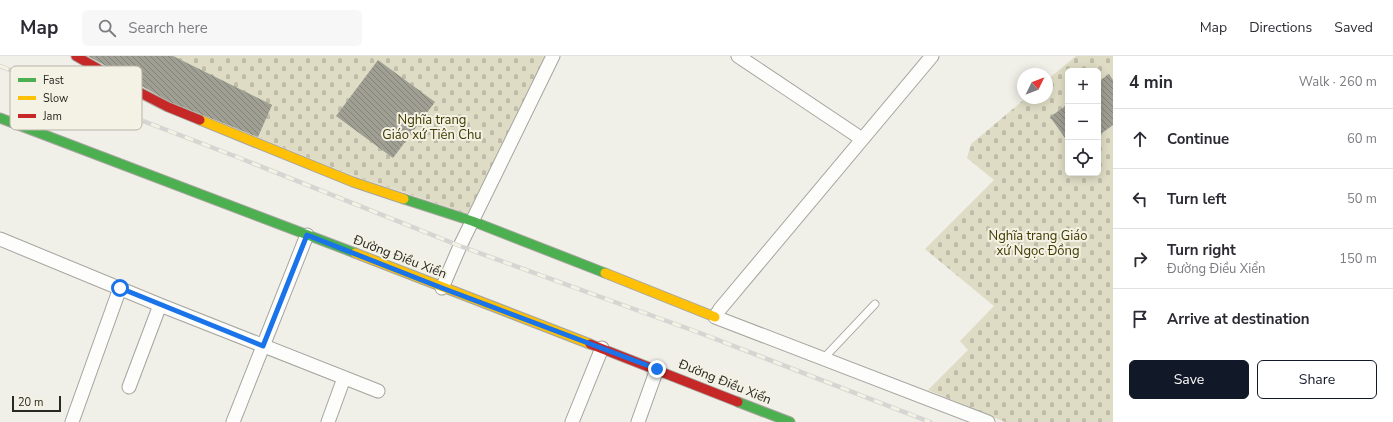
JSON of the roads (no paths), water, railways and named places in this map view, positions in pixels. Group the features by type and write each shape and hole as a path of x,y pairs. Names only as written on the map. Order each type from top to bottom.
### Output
{"street":[{"path":"76,56 93,66"},
{"path":"442,288 472,221 553,56"},
{"path":"738,56 862,139"},
{"path":"715,317 720,309 932,56"},
{"path":"142,94 168,107 353,182 472,221 666,296 715,317 988,422"},
{"name":"Đường Điều Xiển","path":"0,118 10,122"},
{"name":"Đường Điều Xiển","path":"31,130 657,369 790,422"},
{"path":"233,422 307,235"},
{"path":"0,239 378,392"},
{"path":"72,422 120,288"},
{"path":"129,387 160,305"},
{"path":"572,422 602,348"},
{"path":"638,422 657,369"},
{"path":"328,422 344,378"}],"lane":[{"path":"824,358 875,304"}],"railway":[{"path":"0,66 10,70"},
{"path":"142,121 460,246 700,333 930,422"}],"park label":[{"name":"Nghĩa trang Giáo xứ Tiên Chu","path":"432,128"},
{"name":"Nghĩa trang Giáo xứ Ngọc Đồng","path":"1038,244"}]}
